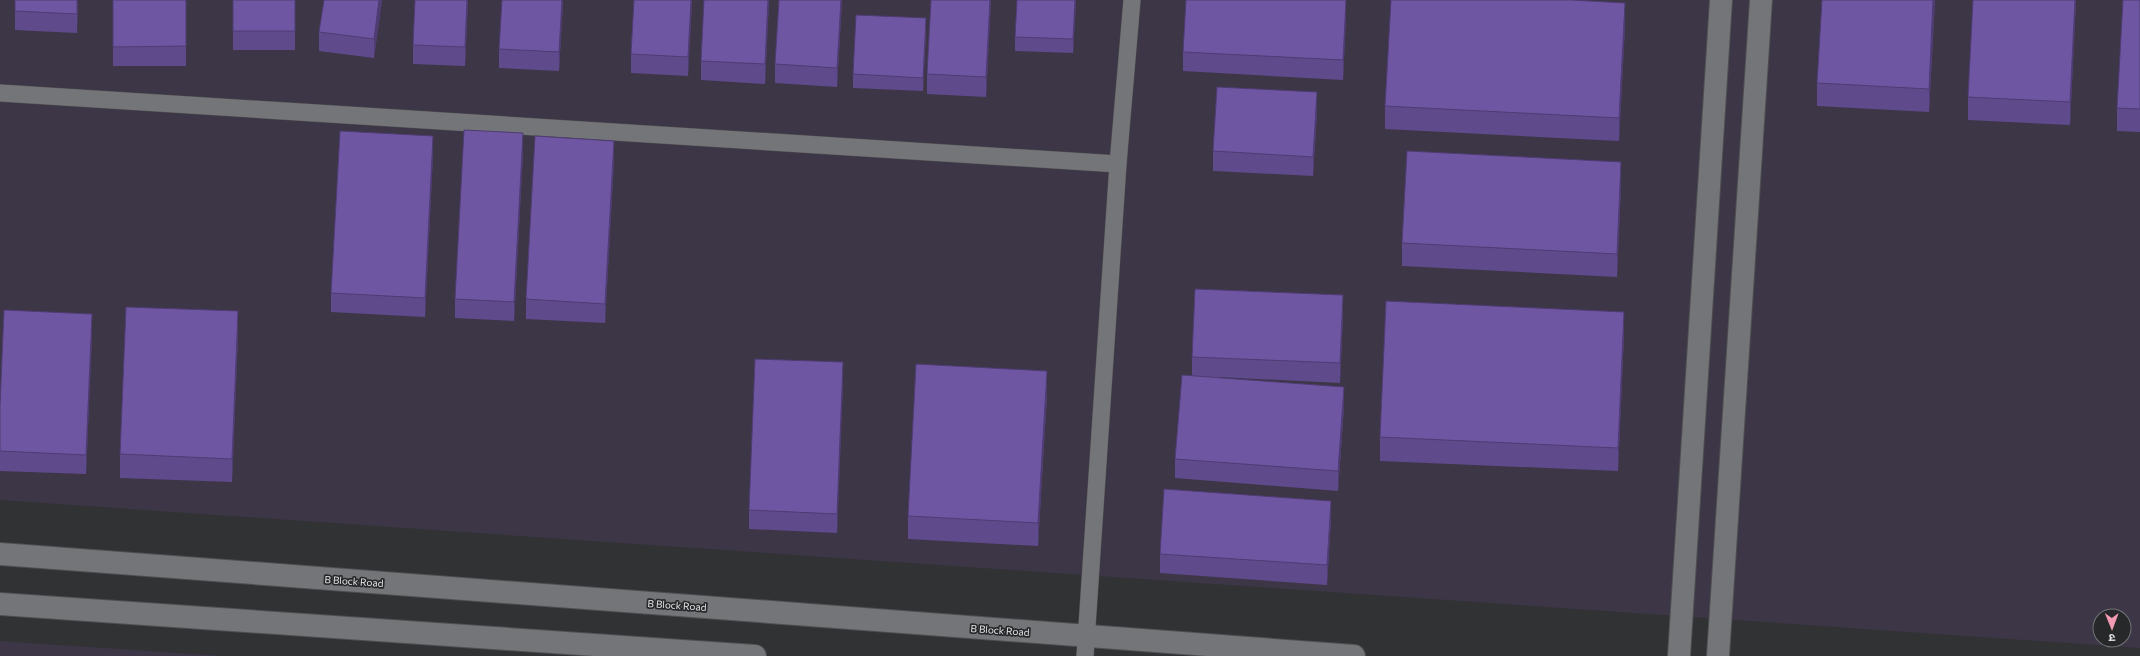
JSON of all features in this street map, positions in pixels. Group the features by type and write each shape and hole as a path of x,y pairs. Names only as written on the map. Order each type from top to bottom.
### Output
{"street":[{"path":"1679,656 1721,0"},
{"path":"1718,656 1761,0"},
{"name":"B Block Road","path":"0,554 1086,646 1354,656"},
{"path":"0,604 753,656"}],"lane":[{"path":"1086,646 1118,164 1132,0"},
{"path":"0,93 1118,164"}],"shaded area":[{"path":"0,0 2140,0 2140,648 2132,647 2132,608 2092,608 2092,645 0,500"},
{"path":"0,641 224,656 0,656"}],"building":[{"path":"15,0 77,0 77,14 15,11"},
{"path":"113,0 186,0 186,46 113,47"},
{"path":"233,0 295,0 295,31 233,31"},
{"path":"324,0 379,0 374,39 319,32"},
{"path":"415,0 467,0 465,47 413,45"},
{"path":"502,0 562,0 559,52 499,49"},
{"path":"634,0 691,0 688,57 631,54"},
{"path":"704,0 768,0 765,64 701,61"},
{"path":"779,0 841,0 837,68 775,64"},
{"path":"931,0 990,0 986,77 927,74"},
{"path":"1017,0 1075,0 1073,39 1015,37"},
{"path":"1186,0 1346,0 1343,60 1183,52"},
{"path":"1391,0 1572,0 1625,3 1619,118 1385,106"},
{"path":"1822,0 1933,0 1929,89 1817,83"},
{"path":"1973,0 2075,0 2070,102 1968,97"},
{"path":"2123,0 2140,0 2140,109 2117,108"},
{"path":"856,15 926,18 923,78 853,74"},
{"path":"1217,87 1317,92 1313,157 1213,151"},
{"path":"464,130 523,133 514,302 455,299"},
{"path":"340,131 433,136 425,298 331,293"},
{"path":"535,136 614,141 605,304 526,299"},
{"path":"1407,151 1621,162 1617,254 1402,243"},
{"path":"1195,289 1343,295 1340,363 1192,357"},
{"path":"1386,301 1624,312 1618,448 1380,437"},
{"path":"126,307 238,311 232,459 120,454"},
{"path":"4,310 92,314 86,455 0,451 0,405"},
{"path":"755,359 843,362 837,514 749,510"},
{"path":"916,364 1047,371 1038,523 908,516"},
{"path":"1182,375 1344,387 1338,471 1175,459"},
{"path":"1164,489 1331,501 1327,565 1160,554"}]}
